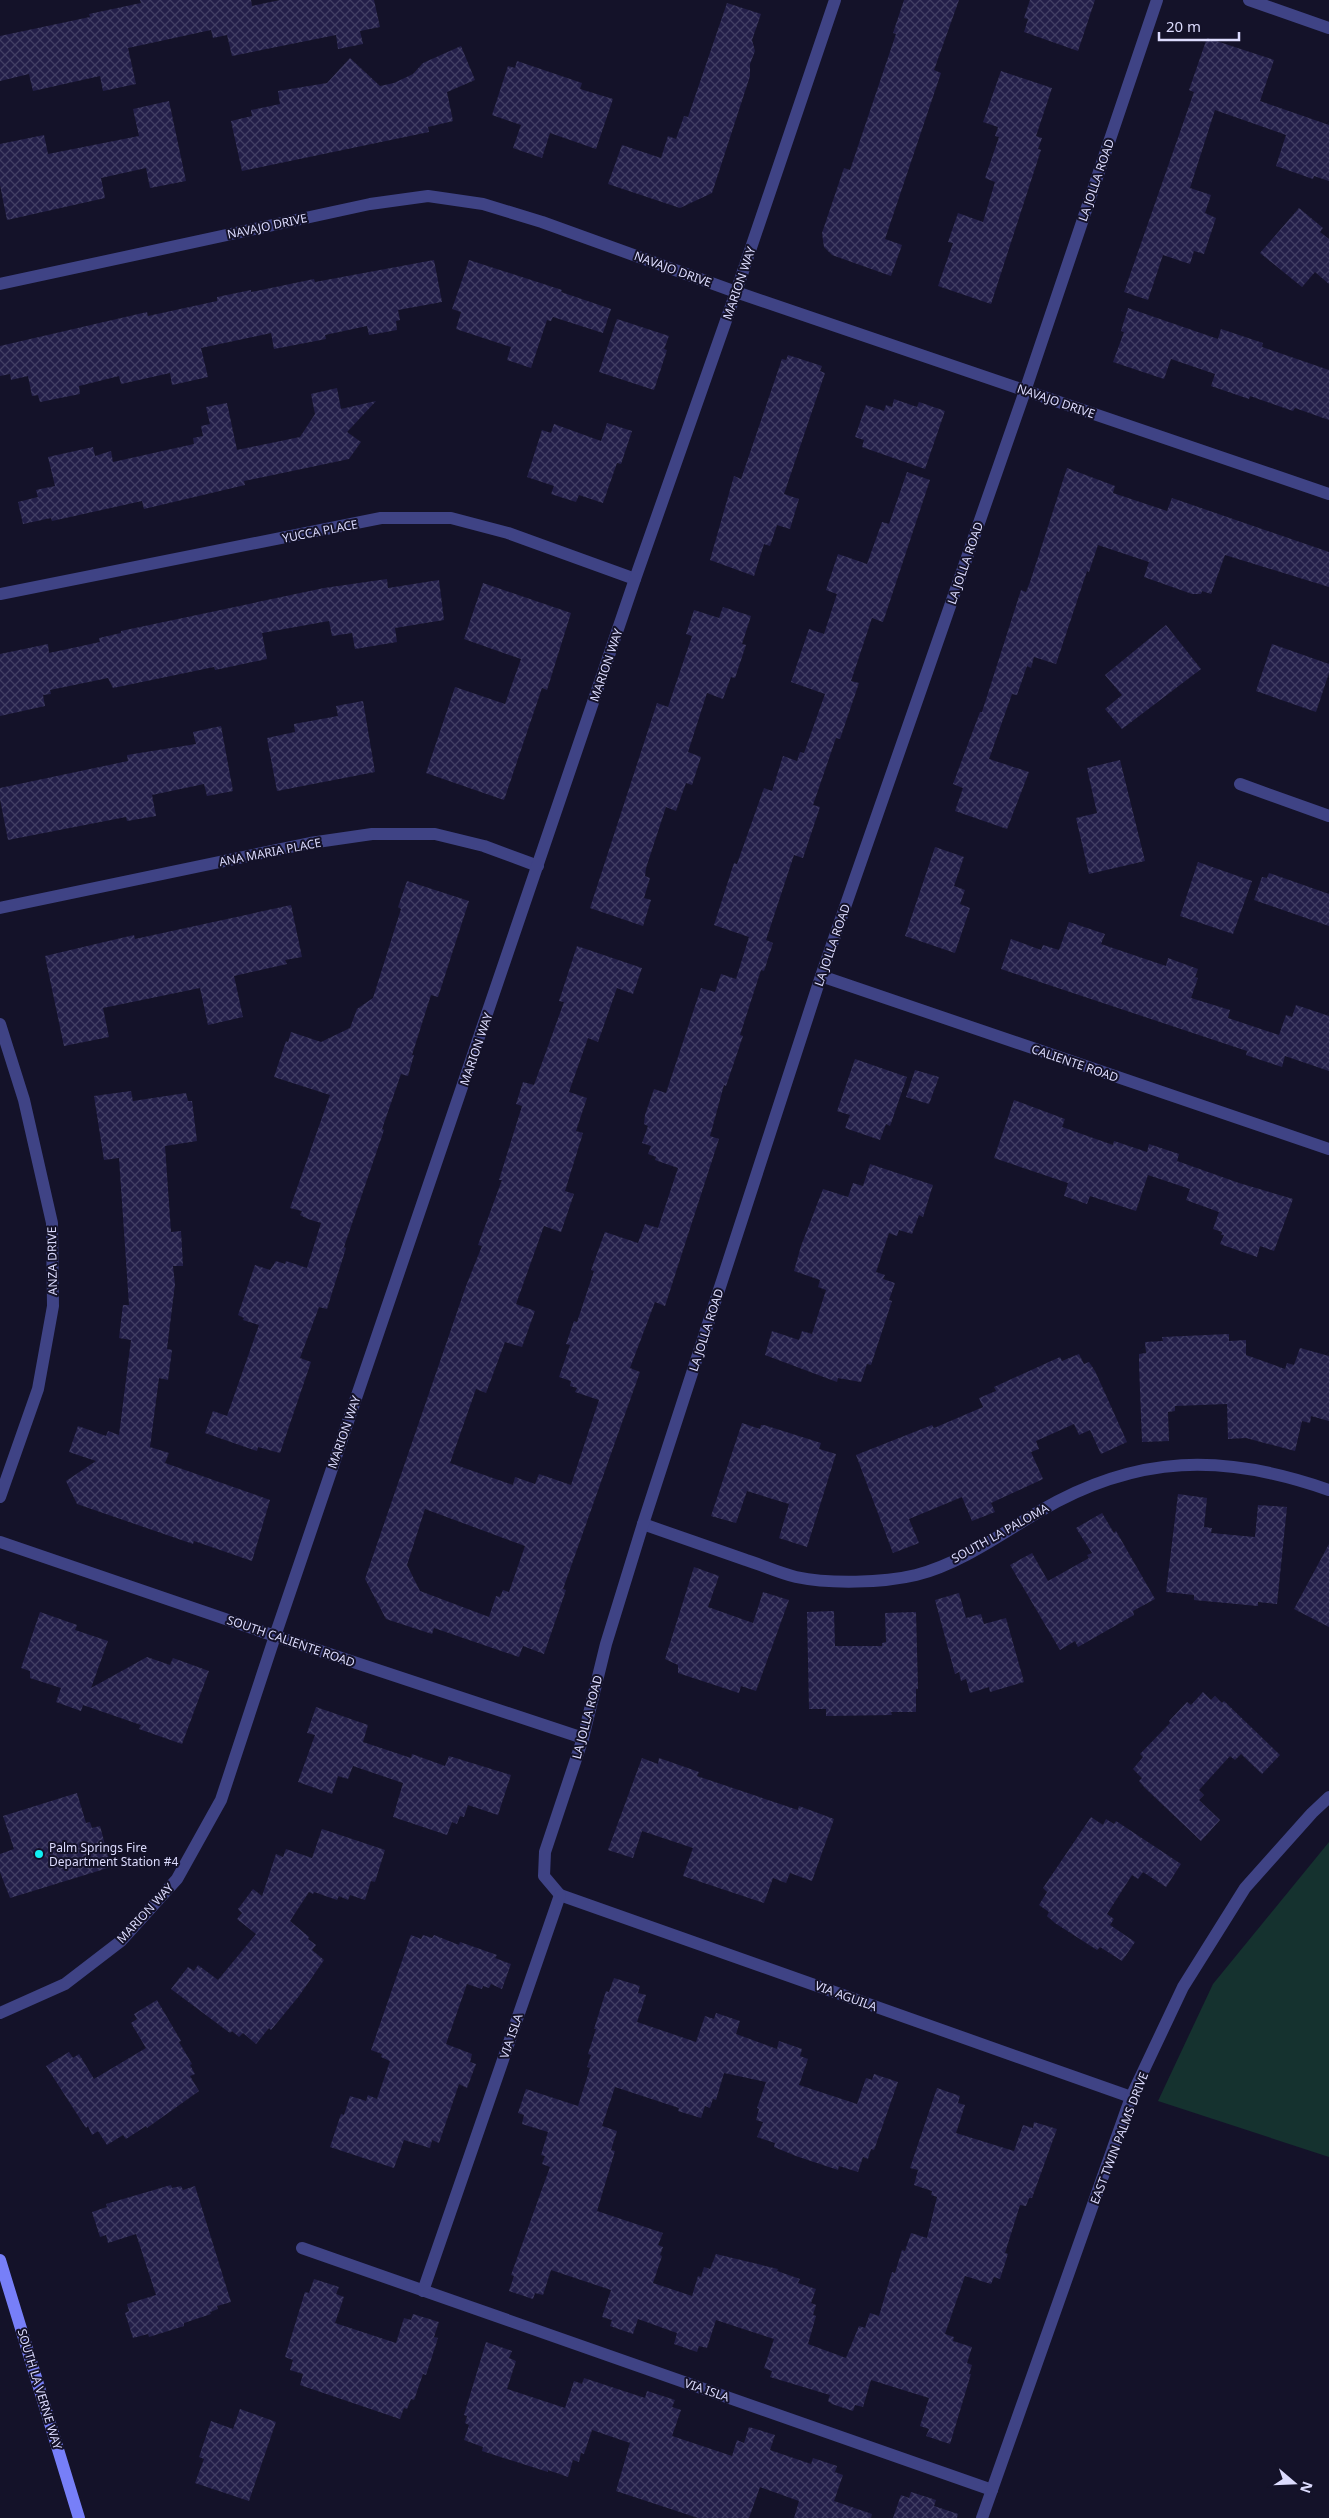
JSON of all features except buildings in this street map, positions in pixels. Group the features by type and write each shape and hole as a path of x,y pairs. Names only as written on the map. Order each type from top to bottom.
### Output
{"street":[{"name":"MARION WAY","path":"0,2013 65,1984 121,1941 177,1879 221,1800 275,1636 635,579 736,292 835,0"},
{"name":"LA JOLLA ROAD","path":"560,1895 544,1876 545,1852 583,1738 606,1644 642,1524 821,976 1025,391 1157,0"},
{"path":"1249,0 1329,28"},
{"name":"NAVAJO DRIVE","path":"0,284 370,204 428,196 483,204 534,219 736,292 1329,494"},
{"name":"YUCCA PLACE","path":"0,594 382,518 451,518 508,533 635,579"},
{"path":"1240,784 1329,816"},
{"name":"ANA MARIA PLACE","path":"0,908 310,843 372,834 435,834 484,846 538,866"},
{"name":"CALIENTE ROAD","path":"821,976 1329,1149"},
{"name":"ANZA DRIVE","path":"0,1024 24,1100 52,1223 53,1306 38,1389 0,1497"},
{"name":"SOUTH LA PALOMA","path":"642,1524 796,1577 861,1582 916,1575 963,1556 1067,1495 1120,1474 1173,1464 1240,1467 1305,1482 1329,1490"},
{"name":"SOUTH CALIENTE ROAD","path":"0,1542 583,1738"},
{"name":"EAST TWIN PALMS DRIVE","path":"982,2518 1131,2097 1183,1987 1245,1888 1312,1813 1329,1797"},
{"name":"VIA AGUILA","path":"560,1895 1131,2097"},
{"name":"VIA ISLA","path":"423,2291 560,1895"},
{"name":"VIA ISLA","path":"302,2248 992,2490"},
{"name":"SOUTH LA VERNE WAY","path":"0,2260 79,2518"}],"green space":[{"path":"1329,1842 1329,2157 1158,2101 1213,1984"}],"place":[{"name":"Palm Springs Fire Department Station #4","path":"39,1854"}]}
